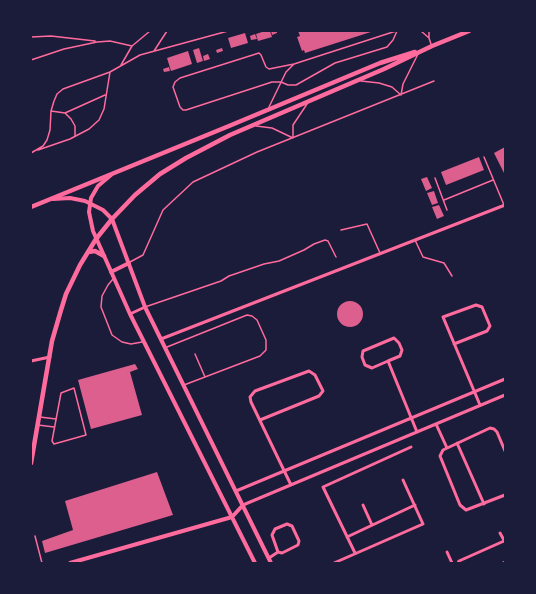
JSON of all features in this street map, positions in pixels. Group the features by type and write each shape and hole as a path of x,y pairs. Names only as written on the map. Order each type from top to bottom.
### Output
{"main road":[{"path":"31,463 56,325 66,294 96,239 112,219 135,195 160,174 209,146 357,81 432,46 469,31"},
{"path":"31,207 380,63 432,46"},
{"path":"122,170 110,176 100,184 93,193 90,203 90,217 96,239 130,314 255,563"},
{"path":"41,202 63,198 75,199 90,203 103,210 112,219 145,307 272,563"},
{"path":"88,252 95,251 104,256"},
{"path":"111,272 128,263"},
{"path":"70,563 232,518 243,505"}],"street":[{"path":"161,339 504,205"},
{"path":"454,344 487,331 490,326 482,307 476,305 443,318 474,392 480,405"},
{"path":"130,314 145,307"},
{"path":"394,338 399,343 402,350 400,356 388,362 372,368 365,365 362,357 363,351 394,338"},
{"path":"31,361 50,357"},
{"path":"388,362 417,432"},
{"path":"260,420 319,396 323,391 316,375 309,371 255,391 250,397 260,420 291,485"},
{"path":"236,491 505,379"},
{"path":"243,505 505,395"},
{"path":"436,424 446,448"},
{"path":"505,451 496,432 494,429 490,428 446,448 440,456 460,506 466,510 505,496"},
{"path":"457,443 484,504"},
{"path":"355,554 323,487 411,447"},
{"path":"334,563 423,524 403,480"},
{"path":"363,505 372,525"},
{"path":"347,537 415,506"},
{"path":"269,558 278,552 282,553 298,545 299,541 292,526 287,524 275,529 272,535 278,552"},
{"path":"458,563 505,542 500,532"},
{"path":"447,552 452,563"}],"lane":[{"path":"120,66 132,46 150,31"},
{"path":"153,52 167,31"},
{"path":"36,151 43,146 47,140 54,101 57,94 63,89 110,72 140,56 228,31"},
{"path":"397,31 393,40 387,47 335,63 296,84 288,85 281,82 265,84 186,110 183,110 180,107 173,87 175,82 180,78 259,53 266,67 269,68 294,64 397,31"},
{"path":"421,31 429,38 432,46"},
{"path":"429,38 430,31"},
{"path":"31,37 51,36 97,42"},
{"path":"31,60 64,49 97,42 110,41 132,46"},
{"path":"401,95 403,84 419,52"},
{"path":"268,110 286,72 294,64"},
{"path":"31,153 75,136 89,129 99,120 104,109 110,72"},
{"path":"357,81 379,83 392,87 401,95"},
{"path":"128,263 143,254 162,210 193,182 257,152 434,81"},
{"path":"51,111 65,113 106,94"},
{"path":"293,138 293,125 308,102"},
{"path":"65,113 71,119 74,126 75,136"},
{"path":"252,126 272,128 293,138"},
{"path":"484,158 504,205"},
{"path":"435,178 447,210"},
{"path":"444,200 494,180"},
{"path":"341,230 367,224 380,253"},
{"path":"145,307 279,260 325,240 328,241 336,257"},
{"path":"415,240 423,257 444,263 452,276"},
{"path":"114,278 102,296 100,307 112,335 122,342 131,344 144,342"},
{"path":"165,347 244,316 254,318 266,340 267,346 264,353 258,357 184,385"},
{"path":"195,354 205,377"},
{"path":"74,388 86,435 54,444 52,441 54,427 61,393 74,388"},
{"path":"39,417 56,419"},
{"path":"38,425 54,427"},
{"path":"35,536 42,563"}],"building":[{"path":"270,31 272,37 258,41 256,34"},
{"path":"271,31 277,31 277,33 272,35"},
{"path":"298,31 374,31 305,53 304,50 302,51 297,37 300,36"},
{"path":"245,33 248,43 231,48 228,38"},
{"path":"255,34 257,39 251,40 250,36"},
{"path":"199,48 203,61 197,63 193,50"},
{"path":"222,48 223,51 217,53 216,50"},
{"path":"188,51 192,64 171,71 167,58"},
{"path":"208,54 210,59 204,61 203,56"},
{"path":"169,67 170,71 164,72 163,69"},
{"path":"505,147 505,175 494,153"},
{"path":"479,157 484,170 446,185 441,172"},
{"path":"427,177 432,188 426,191 421,179"},
{"path":"434,191 438,203 432,205 427,193"},
{"path":"439,205 444,216 437,219 432,207"},
{"path":"350,301 359,305 363,314 359,323 350,327 341,323 337,314 341,305"},
{"path":"135,364 138,369 130,372 142,415 91,429 78,380"},
{"path":"157,472 173,515 45,553 42,541 73,530 65,501"}]}
